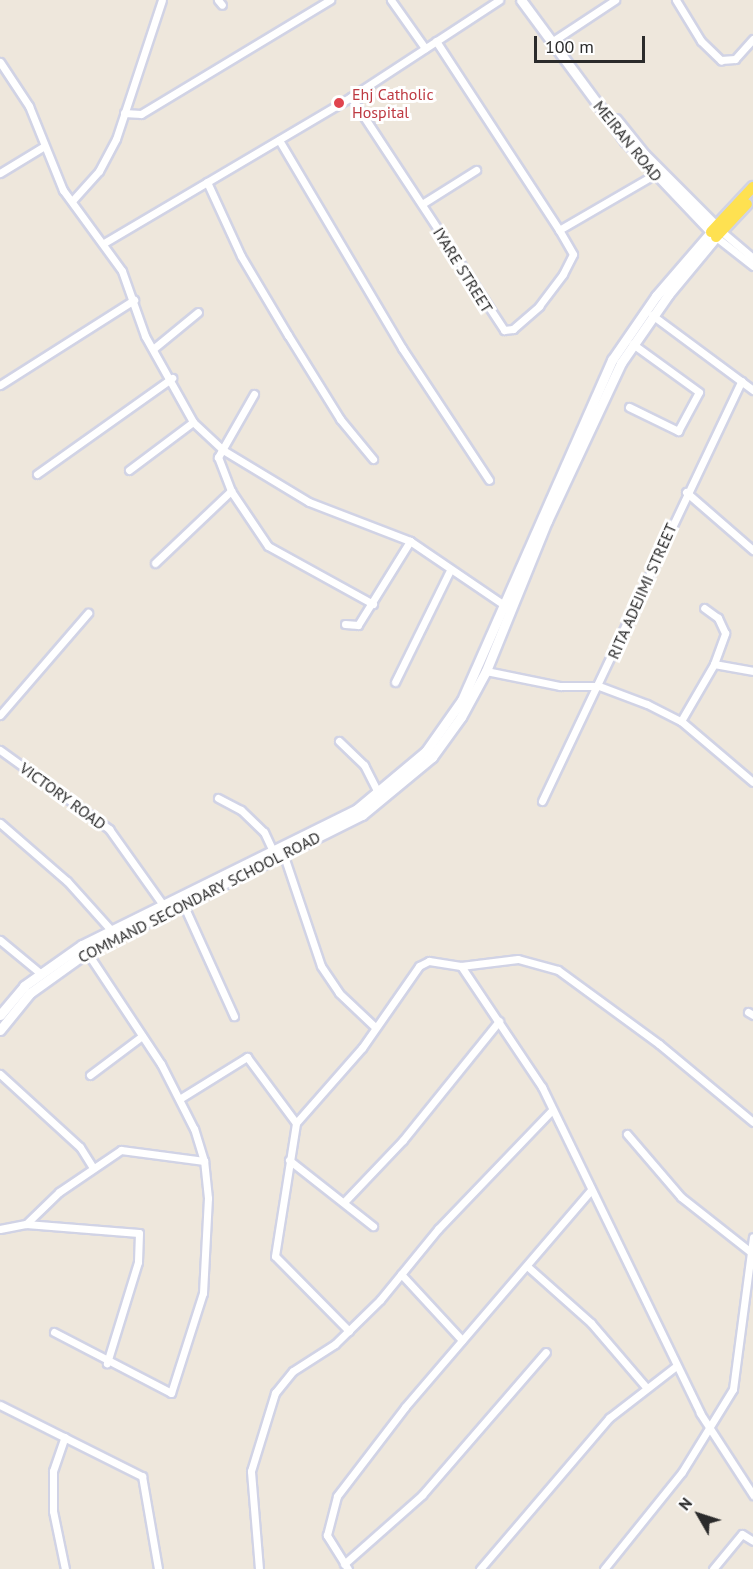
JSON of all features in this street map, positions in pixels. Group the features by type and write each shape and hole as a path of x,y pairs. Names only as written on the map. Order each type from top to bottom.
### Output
{"main road":[{"name":"MEIRAN ROAD","path":"521,0 654,175 716,231"},
{"name":"MEIRAN ROAD","path":"528,0 644,154 681,198"},
{"path":"380,797 446,741 486,671 502,620 504,605 612,360 656,296 753,187"},
{"path":"380,797 438,738 462,700 502,620 598,408 633,344 652,315 716,231 753,197"},
{"name":"COMMAND SECONDARY SCHOOL ROAD","path":"359,812 369,800 380,797"},
{"name":"COMMAND SECONDARY SCHOOL ROAD","path":"0,1015 40,973 110,929 278,853 359,812 380,797"},
{"name":"COMMAND SECONDARY SCHOOL ROAD","path":"0,1030 30,993 87,952 184,906 278,853"}],"street":[{"path":"72,201 99,171 124,113 162,0"},
{"path":"124,113 141,114 330,0"},
{"path":"391,0 425,48"},
{"path":"104,243 351,97 500,0"},
{"path":"556,39 615,0"},
{"path":"676,0 701,41 721,60 735,59 753,41"},
{"path":"436,41 559,230 654,175"},
{"path":"0,62 24,94 43,147 72,201 104,243 134,300 153,349 172,378 194,422 223,450 309,502 410,541 504,605"},
{"name":"IYARE STREET","path":"351,97 504,330 513,329 539,306 563,274 573,254 559,230"},
{"path":"279,140 402,348 489,480"},
{"path":"0,173 43,147"},
{"path":"422,204 476,170"},
{"path":"207,182 241,256 288,335 340,419 373,459"},
{"name":"MEIRAN ROAD","path":"716,231 753,258"},
{"name":"MEIRAN ROAD","path":"716,231 753,266"},
{"path":"0,385 134,300"},
{"path":"153,349 198,312"},
{"path":"652,315 753,390"},
{"path":"629,407 678,431 699,392 633,344"},
{"path":"36,474 172,378"},
{"name":"RITA ADEJIMI STREET","path":"542,801 599,686 686,492 741,381"},
{"path":"254,394 218,463 231,491 268,546 373,603"},
{"path":"129,470 194,422"},
{"path":"155,563 231,491"},
{"path":"686,492 753,550"},
{"path":"345,624 358,625 410,541"},
{"path":"395,682 450,570"},
{"path":"681,721 714,664 723,624 704,608"},
{"path":"0,715 88,613"},
{"path":"714,664 753,671"},
{"path":"486,671 560,686 599,686 681,721 753,782"},
{"path":"339,741 364,765 380,797"},
{"name":"VICTORY ROAD","path":"0,750 109,829 163,905"},
{"path":"218,798 241,810 264,832 278,853 324,973 375,1027"},
{"path":"0,823 67,881 110,929"},
{"path":"184,906 234,1016"},
{"path":"0,940 40,973"},
{"path":"54,1332 107,1363 165,1392 175,1388 203,1293 208,1198 204,1161 181,1098 87,952"},
{"path":"349,1331 275,1256 296,1123 375,1027 423,963 461,966 518,959 558,970 659,1044 753,1122"},
{"path":"461,966 500,1021 542,1087 551,1111 676,1366 710,1429 753,1495"},
{"path":"345,1202 404,1140 500,1021"},
{"path":"90,1075 142,1036"},
{"path":"181,1098 247,1057 296,1123"},
{"path":"0,1074 80,1147 92,1166"},
{"path":"259,1569 250,1488 267,1413 282,1382 349,1331 438,1228 551,1111"},
{"path":"627,1134 681,1197 752,1253"},
{"path":"26,1224 92,1166 130,1149 204,1161"},
{"path":"289,1160 373,1226"},
{"path":"546,1352 422,1496 346,1566 327,1535 337,1496 462,1340 591,1190"},
{"path":"0,1228 26,1224 139,1233 138,1262 107,1363"},
{"path":"604,1569 710,1429 738,1373 753,1237"},
{"path":"527,1266 591,1323 645,1386"},
{"path":"400,1274 462,1340"},
{"path":"480,1569 609,1418 645,1386 676,1366"},
{"path":"0,1405 142,1476 158,1569"},
{"path":"65,1569 53,1511 53,1471 66,1437"},
{"path":"713,1569 742,1534 753,1540"}],"place":[{"name":"Ehj Catholic Hospital","path":"339,103"}]}
